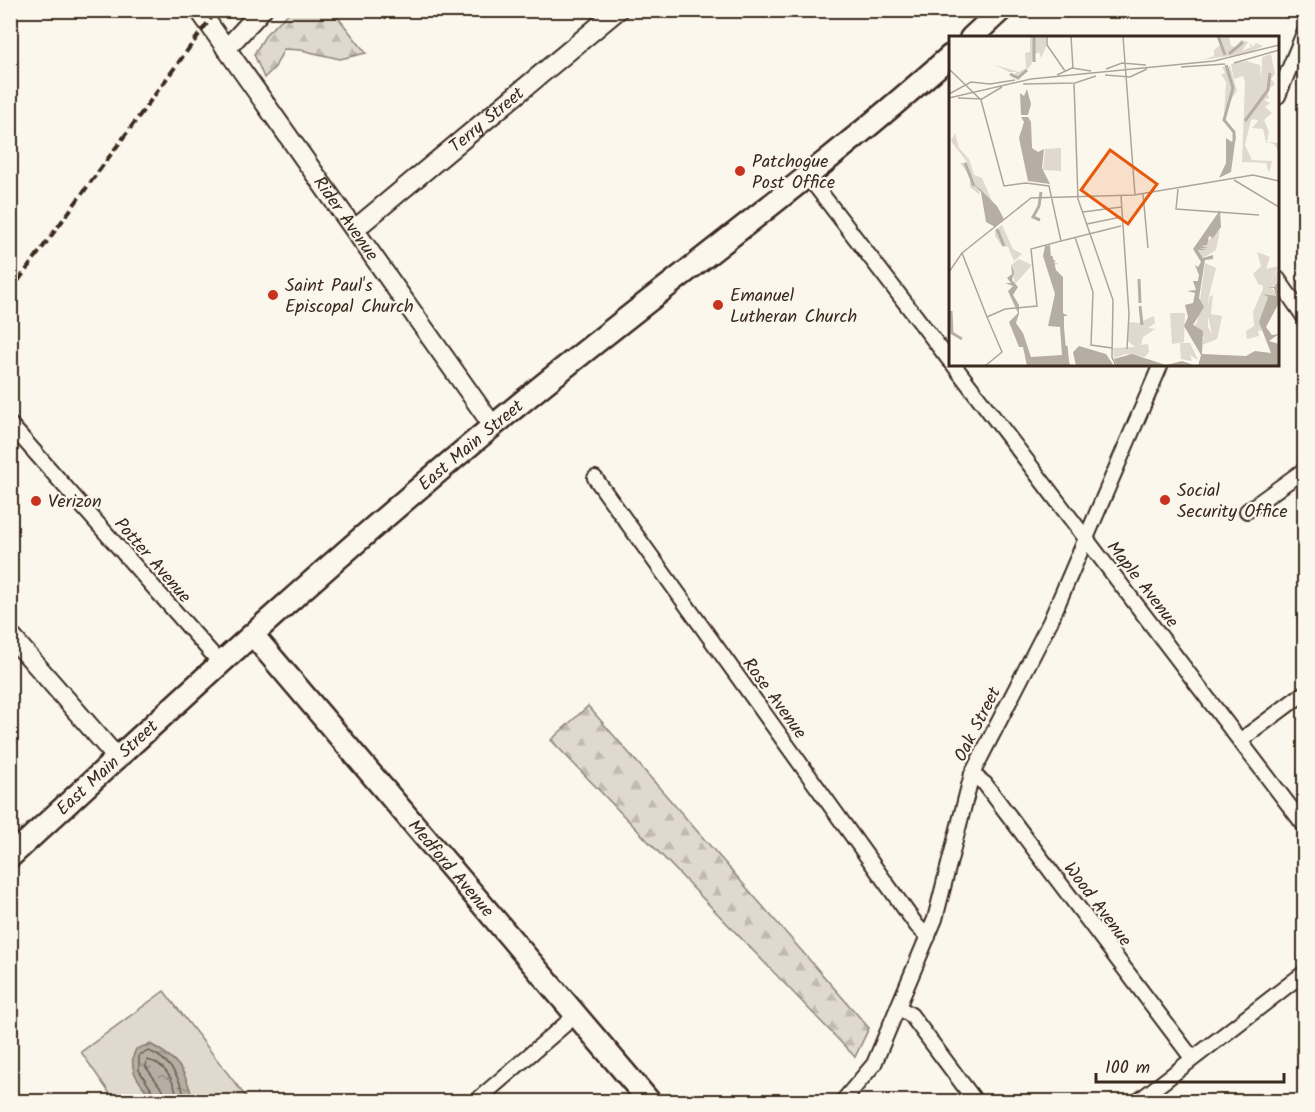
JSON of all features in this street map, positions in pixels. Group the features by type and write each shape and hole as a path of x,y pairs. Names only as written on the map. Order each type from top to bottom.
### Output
{"main road":[{"path":"973,36 1001,10"},
{"name":"East Main Street","path":"10,857 222,665 304,587 493,426 807,175 949,58"},
{"name":"Medford Avenue","path":"253,635 650,1101"}],"street":[{"name":"Rider Avenue","path":"198,10 493,426"},
{"path":"226,49 262,10"},
{"name":"Terry Street","path":"355,229 618,10"},
{"path":"1279,94 1305,33"},
{"path":"807,175 949,358"},
{"path":"1279,280 1305,317"},
{"name":"Maple Avenue","path":"955,366 1305,825"},
{"name":"Oak Street","path":"842,1101 870,1071 898,1007 928,937 972,774 1042,638 1160,366"},
{"name":"Potter Avenue","path":"10,424 222,665"},
{"path":"1247,511 1305,470"},
{"name":"Rose Avenue","path":"595,478 917,926 928,937"},
{"path":"10,635 118,759"},
{"path":"1241,740 1305,693"},
{"name":"Wood Avenue","path":"972,774 985,784 1192,1058"},
{"path":"1137,1101 1305,973"},
{"path":"898,1007 911,1015 976,1101"},
{"path":"475,1101 576,1015"}],"green space":[{"path":"291,11 333,11 366,53 340,59 301,50 284,49 275,67 264,78 254,54 267,33"},
{"path":"588,706 869,1028 855,1057 551,740"},
{"path":"164,991 249,1101 115,1101 81,1052"}],"water":[{"path":"150,1044 168,1055 179,1066 184,1073 193,1101 154,1101 136,1077 132,1064 136,1049"}],"railway":[{"path":"10,292 217,10"}],"place":[{"name":"Patchogue Post Office","path":"740,171"},
{"name":"Saint Paul's Episcopal Church","path":"273,295"},
{"name":"Emanuel Lutheran Church","path":"718,305"},
{"name":"Social Security Office","path":"1165,500"},
{"name":"Verizon","path":"36,501"}]}
